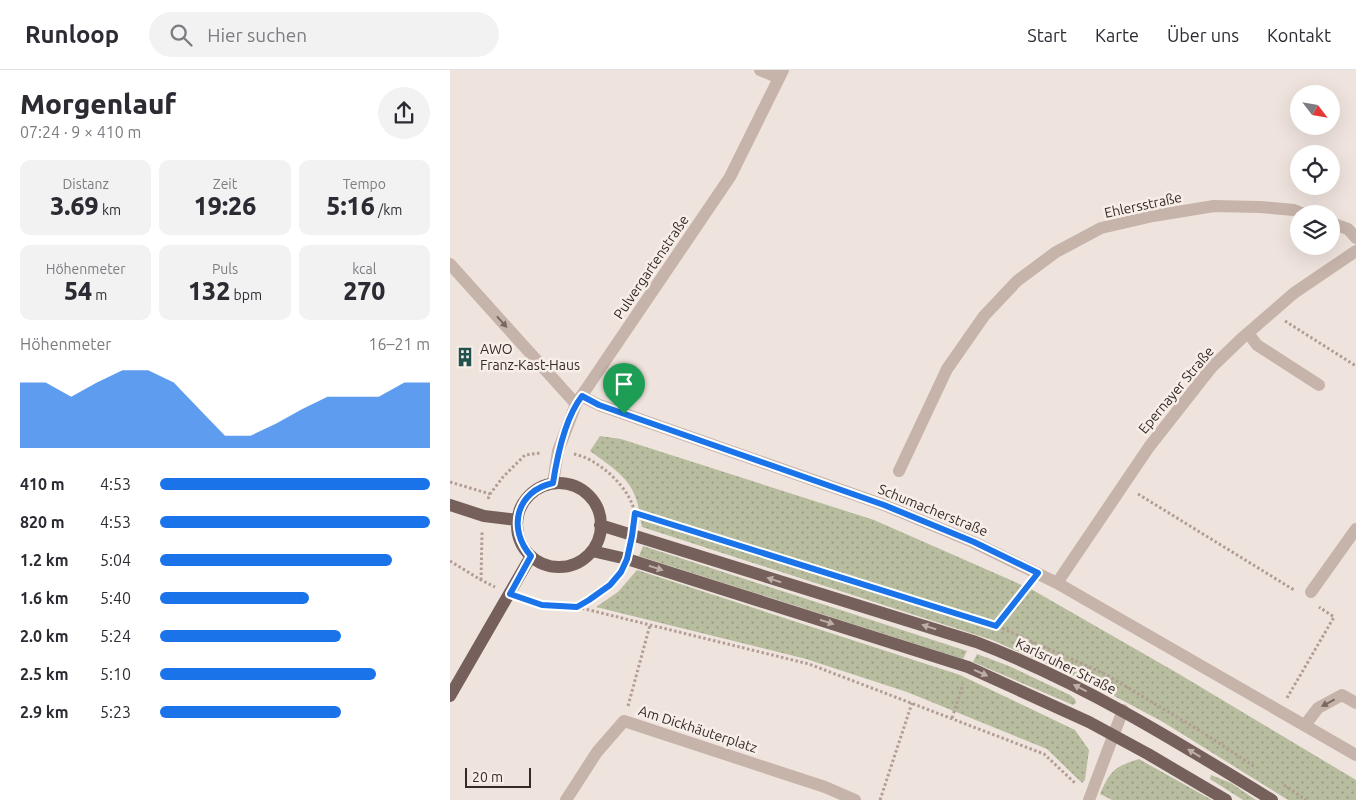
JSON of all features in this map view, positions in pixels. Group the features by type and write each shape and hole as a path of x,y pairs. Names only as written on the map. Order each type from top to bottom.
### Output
{"main road":[{"path":"553,483 575,486 588,494 599,514 600,526 597,541 592,550 578,562 565,566 548,565 531,556 525,550 518,537 517,520 520,508 526,498 539,488 553,483"},
{"path":"450,505 484,516 517,520"},
{"name":"Karlsruher Straße","path":"600,526 976,642 1008,654 1123,710 1272,800"},
{"path":"592,550 627,559 968,667 1089,722 1226,800"},
{"path":"450,696 531,556"}],"street":[{"path":"760,70 781,74"},
{"name":"Pulvergartenstraße","path":"553,483 558,451 579,400 730,177 781,74"},
{"name":"Ehlersstraße","path":"899,471 947,369 984,316 1017,281 1056,252 1101,228 1153,216 1214,206 1260,206 1290,210"},
{"path":"1340,226 1348,229 1356,238"},
{"name":"Epernayer Straße","path":"1057,583 1148,447 1211,368 1294,293 1356,251"},
{"path":"450,264 579,400"},
{"path":"1248,333 1257,345 1319,385"},
{"name":"Schumacherstraße","path":"579,400 599,405 884,505 974,542 1057,583 1356,755"},
{"path":"1310,596 1356,529"},
{"path":"1305,725 1318,708 1342,695 1356,703"},
{"path":"1090,798 1123,710"},
{"name":"Am Dickhäuterplatz","path":"566,800 597,752 624,721 825,787 854,800"}],"path":[{"path":"1274,310 1286,323 1356,366"},
{"path":"481,580 484,516 490,494 525,455 558,451 584,456 610,474 629,496 635,513 632,536"},
{"path":"450,482 490,494"},
{"path":"1122,484 1310,596 1334,617 1280,711"},
{"path":"635,513 996,626 1038,573"},
{"path":"577,607 610,585 621,572 627,559"},
{"path":"450,561 481,580 510,594 542,605 577,607 809,664 1044,754 1090,798"},
{"path":"624,721 650,625"},
{"path":"880,800 912,703"}],"green space":[{"path":"600,436 621,439 874,520 1031,589 1179,674 1356,780 1356,800 1288,800 1163,722 1088,682 992,640 642,527 632,489 622,476 590,451"},
{"path":"643,546 967,651 963,659 639,556"},
{"path":"637,570 960,675 1075,730 1089,750 1085,780 1082,783 1047,749 907,692 806,659 596,607 618,592"},
{"path":"977,654 1009,666 1070,695 1075,699 1076,703 1073,705 973,662"},
{"path":"1139,759 1212,800 1112,800 1100,794 1107,779 1115,770 1124,764"},
{"path":"1211,775 1231,783 1256,800 1243,800 1210,779"}],"place":[{"name":"AWO Franz-Kast-Haus","path":"465,357"}],"route":[{"path":"582,396 599,405 624,414 884,505 974,542 1038,573 996,626 635,513 627,559 621,572 610,585 589,600 577,607 542,605 510,594 531,556 525,550 518,537 517,520 520,508 526,498 539,488 553,483 558,451 576,404 582,396"}]}
